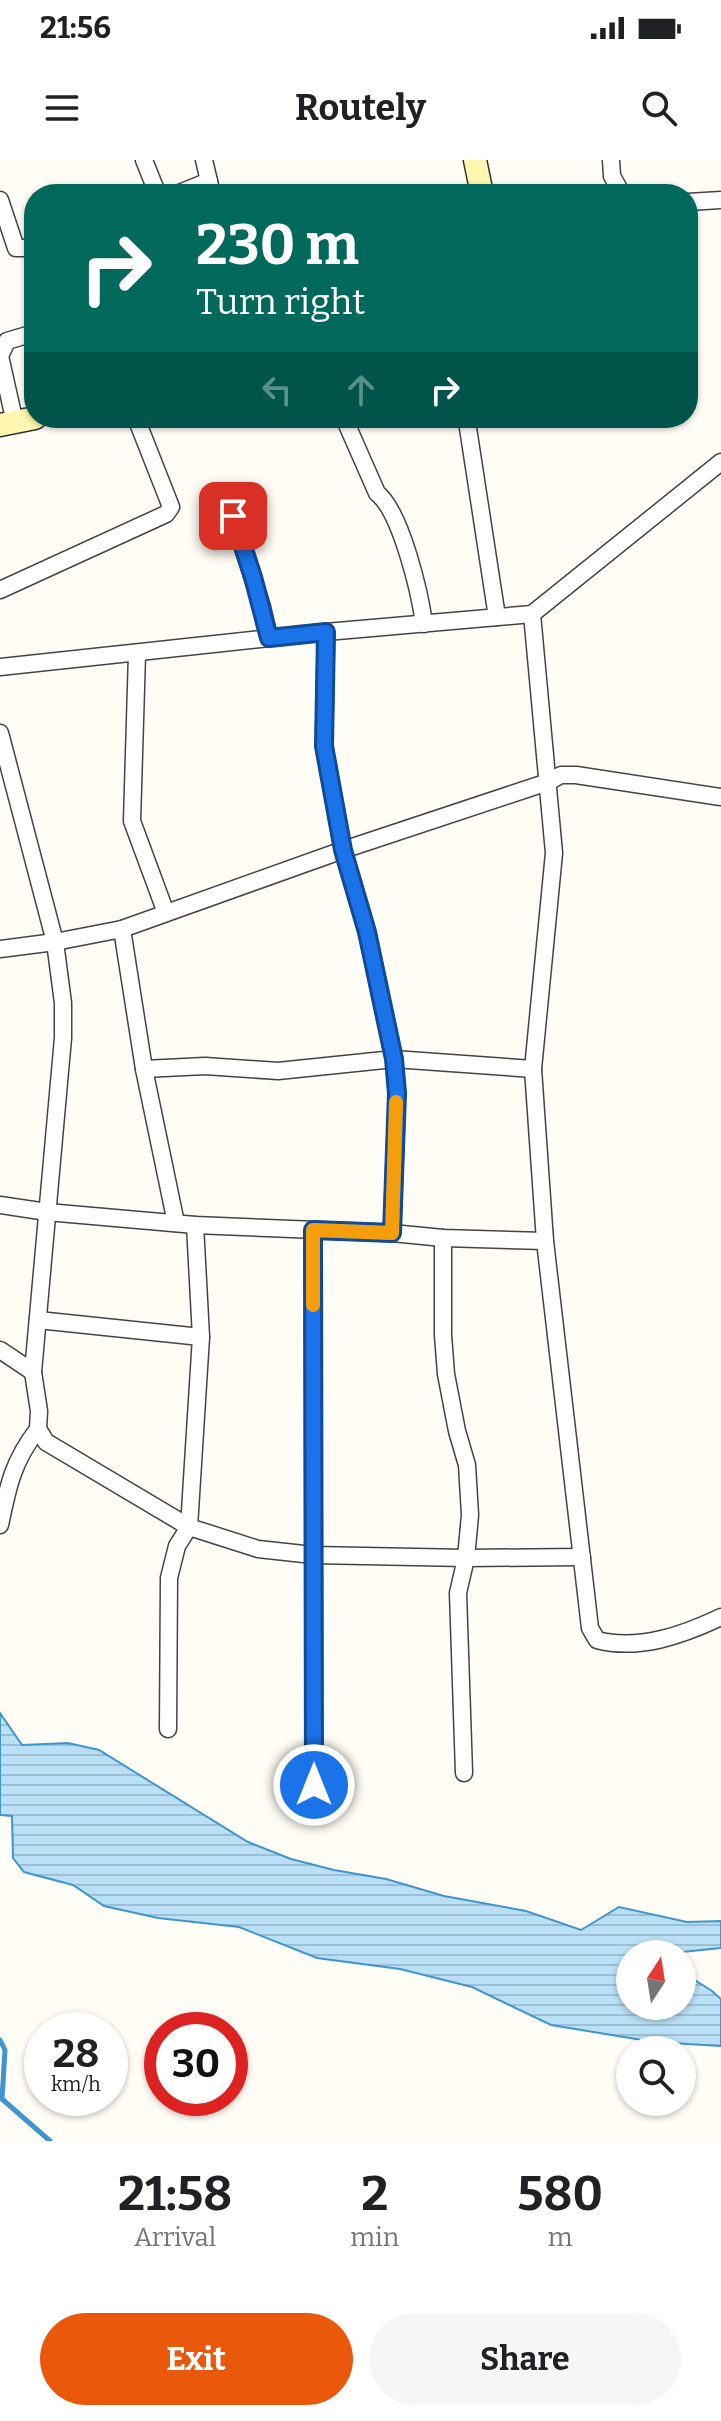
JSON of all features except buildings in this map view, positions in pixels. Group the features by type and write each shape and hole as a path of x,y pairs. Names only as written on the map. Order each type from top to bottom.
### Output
{"street":[{"path":"144,160 154,184"},
{"path":"204,160 209,184"},
{"path":"475,160 480,184"},
{"path":"611,160 612,176 616,184"},
{"path":"0,200 16,248 24,248"},
{"path":"698,201 721,200"},
{"path":"17,422 0,356 7,341 24,336"},
{"path":"0,590 166,514 171,507 140,428"},
{"path":"348,428 377,493 386,502 414,571 424,624"},
{"path":"468,428 497,617"},
{"path":"0,648 2,666 532,614 721,462"},
{"path":"233,516 258,592 269,638"},
{"path":"532,614 554,853 533,1069 545,1241 590,1628 597,1640 614,1645 642,1644 700,1627 721,1617"},
{"path":"326,632 324,746 343,850 367,932 394,1059 397,1093 392,1233"},
{"path":"137,654 132,821 166,913"},
{"path":"0,733 55,942 63,1003 63,1038 33,1372 39,1411 38,1429 9,1478 0,1525"},
{"path":"0,949 122,929 561,775 721,797"},
{"path":"122,929 144,1069 176,1223"},
{"path":"144,1069 205,1066 278,1071 394,1059 533,1069"},
{"path":"0,1205 195,1225 545,1241"},
{"path":"168,1729 169,1578 177,1546 189,1527 201,1337 195,1225"},
{"path":"313,1230 314,1814"},
{"path":"443,1238 446,1374 467,1465 470,1515 466,1558 458,1593 464,1773"},
{"path":"38,1320 201,1337"},
{"path":"0,1350 33,1372"},
{"path":"38,1429 46,1442 189,1527 258,1549 313,1555 582,1557"}],"water":[{"path":"0,1713 22,1745 68,1743 99,1750 248,1842 291,1859 386,1879 444,1896 526,1911 581,1930 619,1907 687,1922 721,1921 721,1948 696,1951 696,1940 616,1940 616,2020 696,2020 696,1981 721,1999 721,2046 696,2045 696,2036 618,2036 551,2025 472,1987 400,1969 317,1958 239,1927 158,1918 104,1906 73,1885 24,1872 13,1858 12,1816 0,1815"}],"waterway":[{"path":"0,2040 5,2050 2,2099 50,2141"}],"slow traffic":[{"path":"313,1305 313,1230 392,1233 396,1102"}],"route":[{"path":"233,516 269,638 326,632 324,746 343,850 367,932 394,1059 397,1093 392,1233 313,1230 314,1785"}]}
